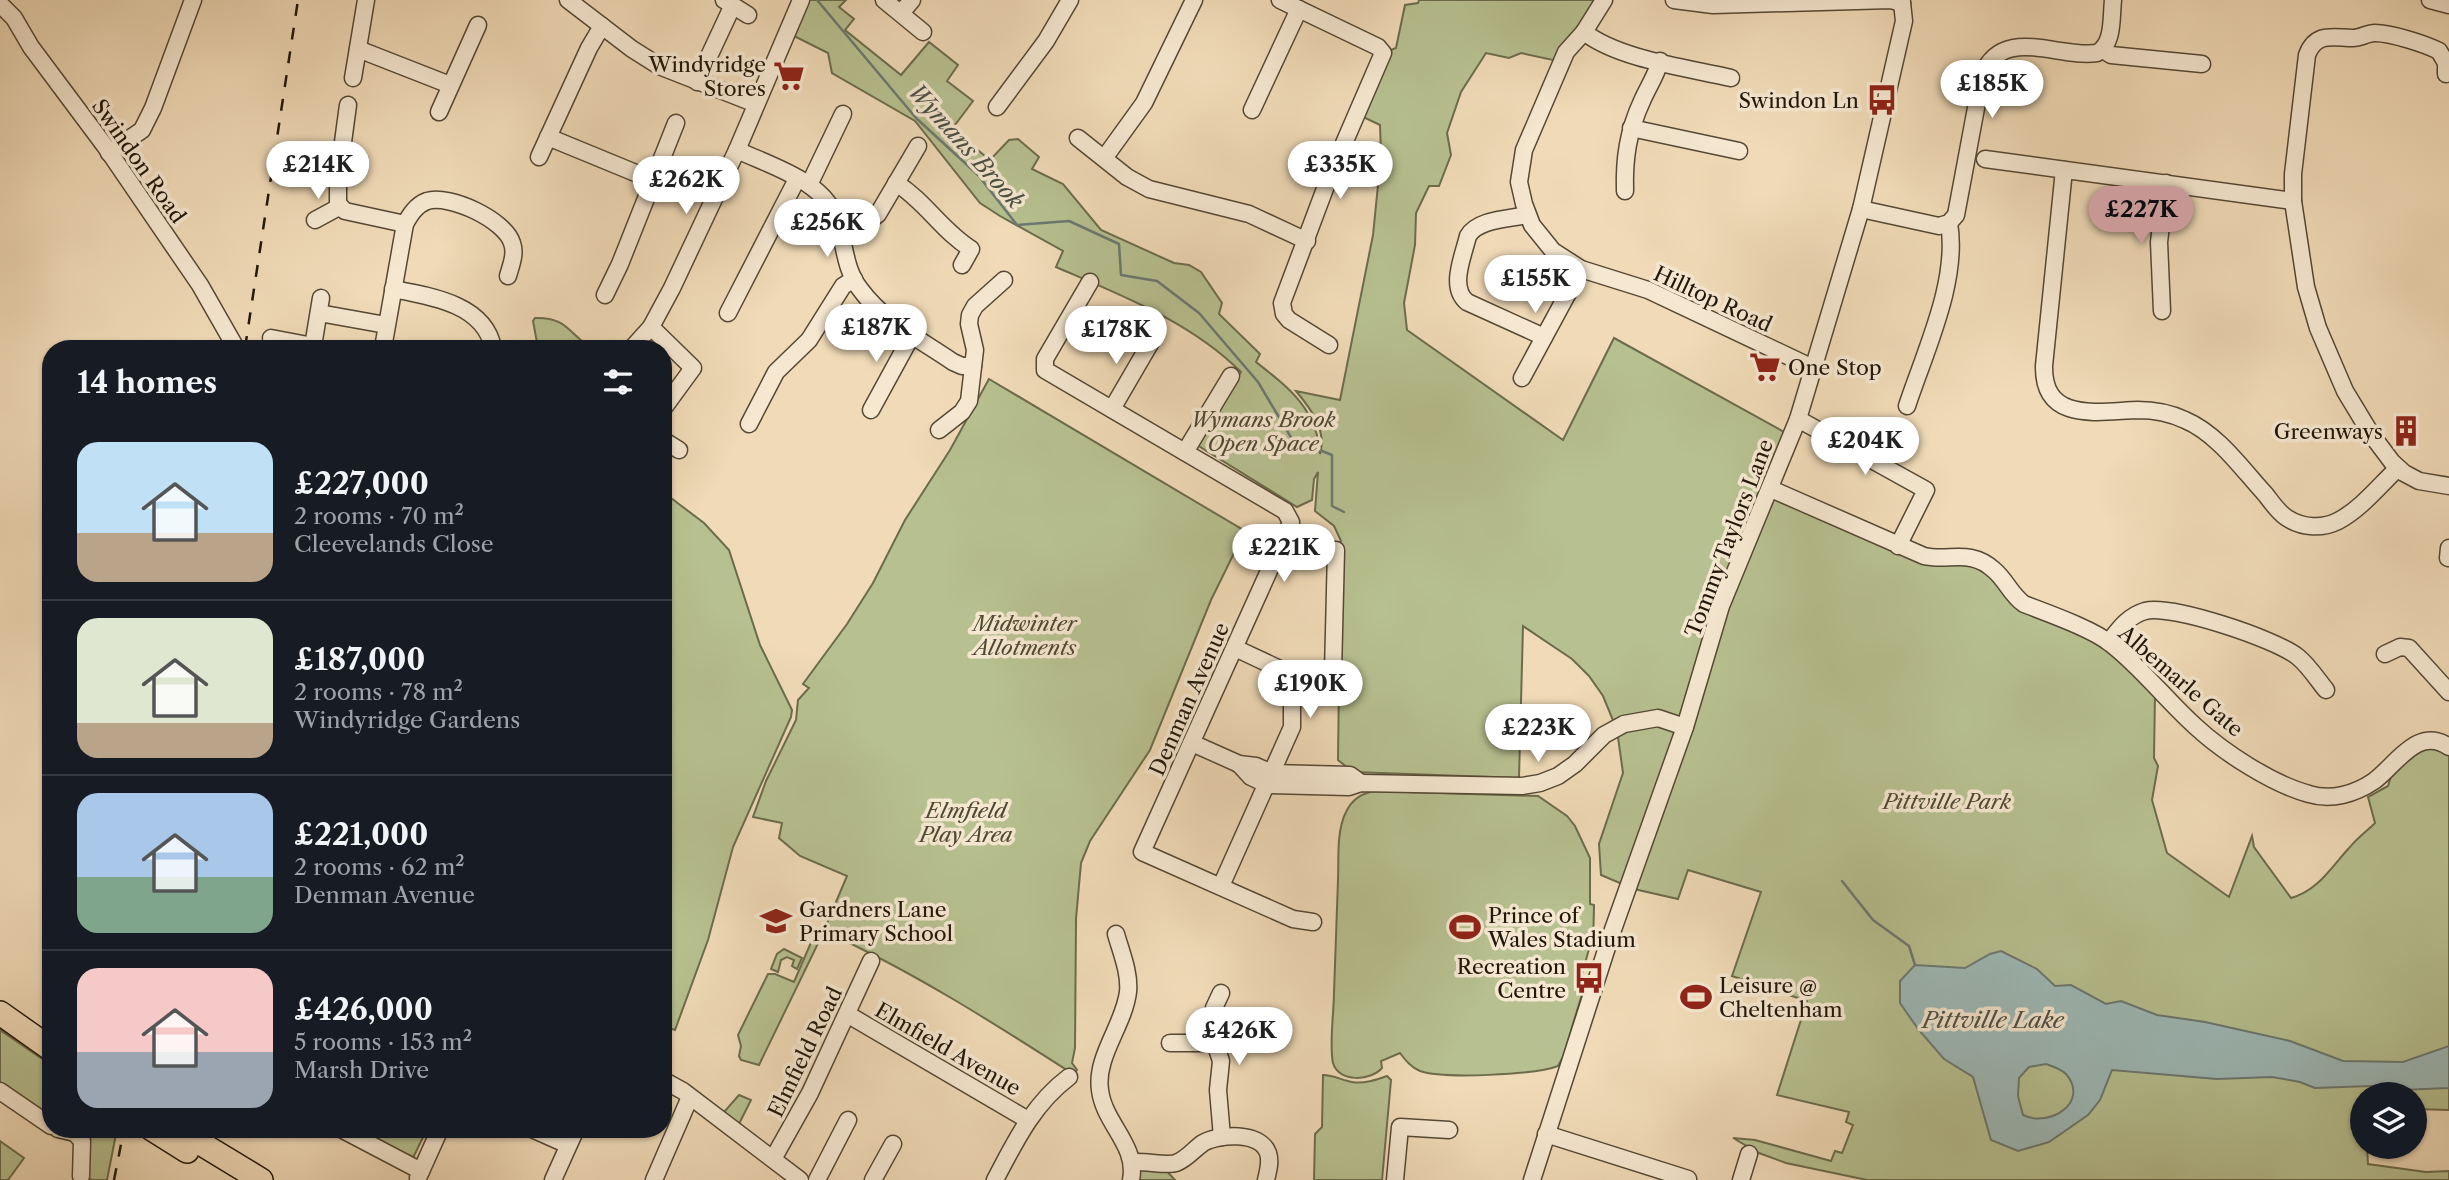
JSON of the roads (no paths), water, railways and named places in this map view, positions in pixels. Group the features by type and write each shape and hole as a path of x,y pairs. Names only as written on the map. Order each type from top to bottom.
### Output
{"highway":[{"path":"0,1013 42,1043"},
{"path":"0,1030 42,1059"},
{"path":"168,1138 233,1174 261,1180"},
{"path":"188,1138 233,1174"}],"street":[{"path":"108,153 142,130 194,0"},
{"path":"353,78 366,0"},
{"path":"568,0 659,66 757,104"},
{"path":"884,0 923,32"},
{"path":"901,13 912,0"},
{"path":"997,107 1046,41 1070,0"},
{"path":"1105,158 1144,103 1194,0"},
{"path":"1280,0 1378,47 1383,53 1329,178 1284,298 1283,309 1289,320 1329,345"},
{"name":"Hilltop Road","path":"1604,0 1584,32 1566,52 1524,150 1519,182 1527,215 1545,244 1562,258 1587,272 1648,290 1813,368"},
{"path":"1674,0 1713,5 1891,0 1905,2"},
{"path":"1861,209 1939,226 1949,223 1956,215 1982,76 1989,62 1999,53 2018,47 2093,54 2103,50 2109,38 2113,0"},
{"path":"2430,0 2449,5"},
{"path":"639,340 651,327 687,258 737,150 800,2"},
{"name":"Tommy Taylors Lane","path":"1532,1180 1610,938 1685,727 1721,606 1798,419 1861,209 1904,21 1905,2"},
{"name":"Swindon Road","path":"0,4 14,18 31,47 200,285 232,340"},
{"path":"697,82 728,4 748,15"},
{"path":"1252,110 1299,9"},
{"path":"439,112 478,25"},
{"path":"539,157 589,48 602,26"},
{"path":"1584,32 1606,46 1731,78"},
{"path":"2446,74 2446,63 2439,51 2386,34 2374,33 2355,38 2331,36 2316,41 2309,50 2305,67 2293,174 2293,201 2306,287 2326,348 2357,413 2398,468 2419,481 2449,486"},
{"path":"359,49 450,85"},
{"path":"2103,50 2111,55 2202,64"},
{"path":"1625,191 1625,155 1631,128 1660,61"},
{"path":"348,105 336,195 339,207 345,211 405,225"},
{"path":"728,313 730,294 803,182 843,114"},
{"path":"605,295 655,181 676,123"},
{"path":"1631,128 1739,151"},
{"path":"548,137 655,181"},
{"path":"1078,138 1127,177 1149,189 1249,214 1307,241"},
{"path":"841,232 871,221 878,214 918,146"},
{"path":"737,150 803,182 828,203 841,232 846,260 854,279 879,312 957,365 973,366"},
{"path":"1985,159 2293,201"},
{"path":"2064,170 2044,373 2051,393 2061,404 2080,412 2152,411 2186,420 2218,443 2284,516 2303,525 2324,526 2344,518 2398,468"},
{"path":"896,183 910,192 951,234 971,249 961,265"},
{"path":"2162,311 2159,242 2166,183"},
{"path":"384,340 405,225 419,205 439,200 472,209 489,218 509,237 514,251 508,269"},
{"path":"315,220 339,207"},
{"path":"1527,215 1472,230 1468,236 1457,286 1460,296 1467,302 1544,337"},
{"path":"1907,406 1948,282 1952,241 1949,223"},
{"path":"1522,378 1544,337 1587,272"},
{"path":"748,424 776,372 809,340 834,298 843,286 854,279"},
{"path":"939,430 967,405 975,344 969,324 970,315 975,306 1004,280"},
{"name":"Denman Avenue","path":"1090,282 1045,359 1044,367 1047,372 1287,513 1290,519 1290,526 1142,852 1293,919 1313,922"},
{"path":"393,289 442,301 465,311 486,329 491,340"},
{"path":"314,340 320,306 386,325"},
{"path":"651,327 664,340"},
{"path":"871,410 912,335"},
{"path":"271,338 282,340"},
{"path":"1112,409 1151,342"},
{"path":"672,348 693,368 672,397"},
{"path":"1185,452 1231,376"},
{"path":"1798,419 1926,490 1898,546"},
{"path":"672,446 679,450"},
{"name":"Albemarle Gate","path":"1771,489 1931,558 1959,556 1978,560 1995,570 2024,604 2109,642 2196,728 2273,779 2306,794 2330,797 2348,794 2376,780 2413,747 2427,741 2448,743"},
{"path":"1235,648 1292,673 1333,672 1336,550 1280,548"},
{"path":"2109,642 2125,622 2137,614 2157,610 2185,614 2229,626 2289,652 2311,670 2326,690"},
{"path":"2385,654 2400,647 2409,648 2449,692"},
{"path":"1222,886 1292,727 1292,673"},
{"path":"1192,743 1239,764 1251,777 1270,779 1350,775 1361,783 1531,785 1550,780 1567,771 1595,742 1623,724 1658,718 1685,727"},
{"path":"1116,934 1128,988 1102,1067 1100,1090 1106,1111 1131,1154 1133,1162 1130,1180"},
{"name":"Elmfield Road","path":"773,1159 805,1103 871,961"},
{"path":"1221,993 1214,1008 1215,1043 1221,1061 1218,1090 1222,1137"},
{"name":"Elmfield Avenue","path":"847,1014 1028,1120"},
{"path":"1170,1043 1215,1043"},
{"path":"995,1180 1028,1120 1053,1089 1069,1077"},
{"path":"672,1086 800,1180"},
{"path":"0,1091 42,1120"},
{"path":"654,1180 690,1097"},
{"path":"817,1180 848,1120"},
{"path":"1395,1180 1400,1127 1449,1130"},
{"path":"1546,1134 1688,1179"},
{"path":"1133,1162 1175,1164 1203,1143 1222,1137 1247,1138 1261,1144 1268,1152 1270,1161 1266,1180"},
{"path":"79,1138 82,1141 81,1177"},
{"path":"356,1138 419,1175 436,1138"},
{"path":"552,1138 568,1145"},
{"path":"553,1180 572,1138"},
{"path":"873,1180 892,1144"},
{"path":"1741,1180 1749,1154"}],"water":[{"name":"Pittville Lake","path":"2001,951 2037,969 2055,986 2071,985 2106,1004 2121,1001 2157,1015 2205,1022 2290,1041 2343,1061 2403,1062 2449,1046 2449,1088 2427,1089 2427,1082 2350,1082 2350,1087 2315,1088 2272,1077 2217,1079 2112,1070 2100,1100 2088,1115 2049,1142 2018,1151 1991,1140 1973,1077 1944,1059 1900,1003 1900,981 1915,965 1965,968","holes":["2046,1064 2064,1072 2072,1084 2070,1103 2064,1110 2044,1118 2023,1115 2018,1096 2019,1078 2029,1067"]}],"waterway":[{"name":"Wymans Brook","path":"817,0 916,118 978,175 1017,225 1069,221 1119,244 1121,275 1157,281 1199,313 1258,382 1292,439 1332,455 1332,506 1344,512"},
{"name":"Wymans Brook","path":"1842,881 1873,920 1909,946 1915,965"}],"railway":[{"path":"246,340 298,0"},
{"path":"114,1180 122,1138"}],"place":[{"name":"Windyridge Stores","path":"789,76"},
{"name":"Swindon Ln","path":"1882,100"},
{"name":"One Stop","path":"1765,367"},
{"name":"Greenways","path":"2406,431"},
{"name":"Gardners Lane Primary School","path":"776,921"},
{"name":"Prince of Wales Stadium","path":"1465,927"},
{"name":"Recreation Centre","path":"1589,978"},
{"name":"Leisure @ Cheltenham","path":"1696,997"}],"park label":[{"name":"Wymans Brook Open Space","path":"1263,431"},
{"name":"Midwinter Allotments","path":"1025,635"},
{"name":"Pittville Park","path":"1947,801"},
{"name":"Elmfield Play Area","path":"966,822"}]}
